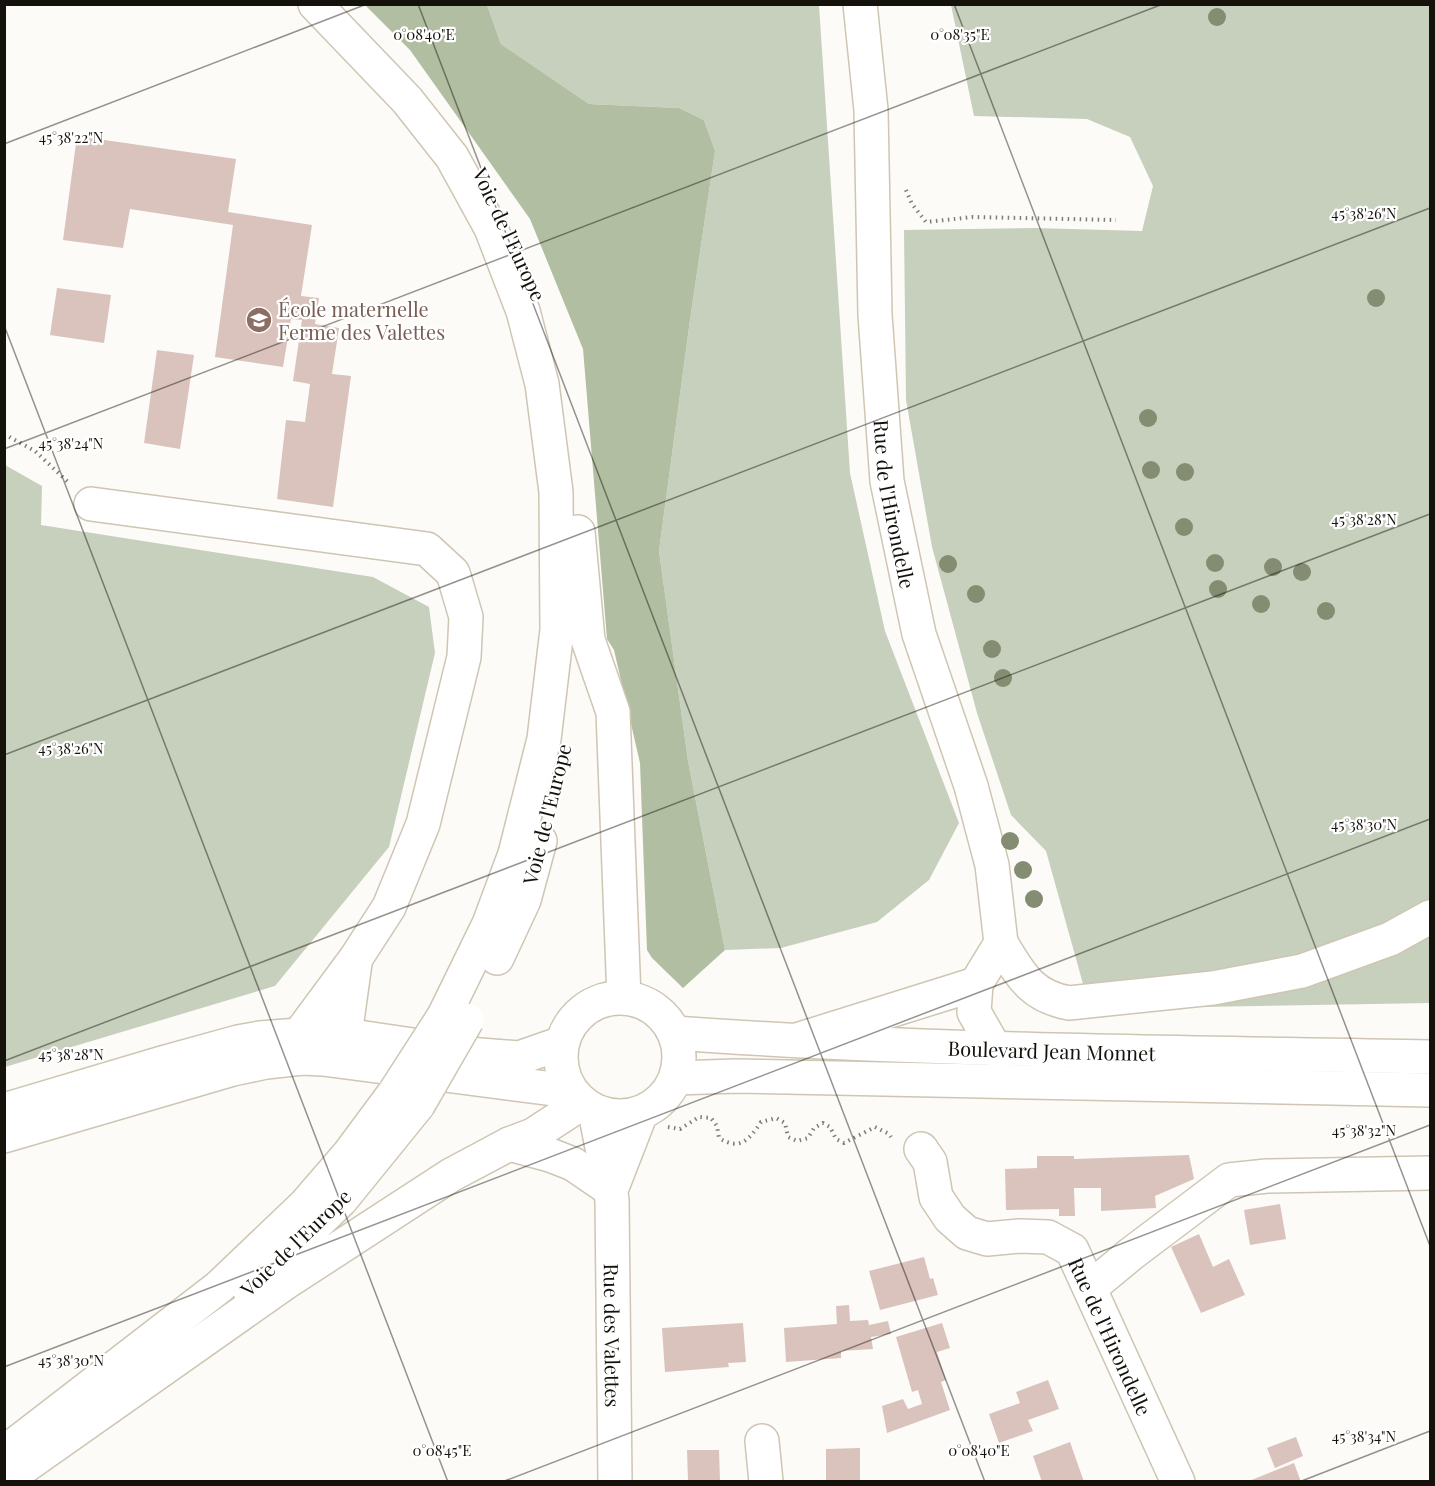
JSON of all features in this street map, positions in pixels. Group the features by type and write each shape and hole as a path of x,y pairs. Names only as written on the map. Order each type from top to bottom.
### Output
{"main road":[{"name":"Voie de l'Europe","path":"315,4 407,100 452,157 491,228 523,311 542,384 555,492 557,630 543,740 511,864 456,1018"},
{"name":"Voie de l'Europe","path":"4,1480 249,1289 341,1200 456,1018 524,900 562,758 577,651 578,532 566,398 546,310 512,228 462,135 344,4"},
{"name":"Rue de l'Hirondelle","path":"860,4 871,110 875,315 887,481 919,634 971,786 992,865 1001,942"},
{"path":"91,504 427,549 453,573 466,617 464,657 423,824 389,907 356,958 308,1051"},
{"path":"578,532 588,640 613,712 624,998"},
{"path":"995,1049 974,1012 976,984 1001,942 1024,980 1052,1000 1069,1003 1213,988 1302,971 1390,939 1431,917"},
{"path":"345,1035 356,958"},
{"path":"792,1041 976,984"},
{"path":"4,1110 238,1042 308,1051 582,1102 618,1116 653,1120 656,1105 668,1092 676,1078 680,1062 674,1034 661,1013 644,1002 624,998 607,999 591,1005 573,1021 562,1043 560,1058 562,1073 582,1102"},
{"name":"Boulevard Jean Monnet","path":"674,1034 995,1049 1431,1057"},
{"path":"4,1136 233,1069 308,1051 345,1035 480,1055 519,1058 562,1043"},
{"path":"676,1078 736,1076 1431,1090"},
{"name":"Voie de l'Europe","path":"4,1453 219,1287 305,1204 349,1154 406,1099"},
{"path":"4,1480 285,1283 451,1175 509,1144 533,1135 582,1102"},
{"name":"Rue des Valettes","path":"582,1102 611,1190 615,1482"},
{"name":"Rue des Valettes","path":"611,1190 653,1120"},
{"path":"509,1144 573,1164 611,1190"},
{"name":"Rue de l'Hirondelle","path":"921,1149 930,1162 936,1197 950,1218 968,1233 987,1239 1020,1236 1048,1237 1072,1250 1178,1482"},
{"path":"1090,1287 1229,1180 1267,1176 1431,1173"},
{"path":"762,1441 766,1482"}],"path":[{"path":"903,182 912,204 926,222 973,217 1116,220"},
{"path":"4,434 35,451 91,504"},
{"path":"653,1120 680,1129 699,1117 711,1118 717,1126 720,1138 730,1144 740,1144 751,1138 761,1122 776,1119 785,1123 788,1137 797,1141 808,1138 814,1128 823,1123 830,1128 836,1139 844,1143 875,1127 889,1134 896,1145 921,1149"}],"green space":[{"path":"365,5 487,5 501,44 589,104 679,108 704,120 715,151 659,551 688,761 725,950 683,988 652,958 647,950 640,763 614,650 607,639 583,349 530,219 410,50"},
{"path":"487,5 819,5 850,473 885,631 959,823 929,880 877,922 781,948 725,950 688,761 659,551 715,151 704,120 679,108 589,104 501,44"},
{"path":"951,5 1430,5 1430,1003 1090,1009 1046,851 1011,815 977,713 932,547 906,400 904,230 1035,228 1142,231 1153,186 1130,137 1087,119 974,116"},
{"path":"5,465 42,486 41,525 373,577 429,607 435,653 389,847 275,986 5,1067"}],"building":[{"path":"77,136 236,159 228,212 312,225 301,296 319,298 315,324 339,328 332,374 351,376 333,507 277,499 286,420 305,422 310,384 293,381 302,320 291,319 283,367 215,357 233,225 130,209 123,248 63,240"},
{"path":"57,288 111,295 104,343 50,335"},
{"path":"157,350 194,355 180,449 144,443"},
{"path":"1189,1155 1194,1179 1155,1196 1156,1208 1101,1211 1101,1188 1074,1188 1075,1216 1059,1216 1059,1209 1006,1210 1005,1169 1037,1168 1037,1156 1074,1156 1074,1159"},
{"path":"1280,1204 1286,1239 1250,1245 1244,1210"},
{"path":"1199,1234 1213,1267 1229,1259 1245,1295 1201,1313 1171,1247"},
{"path":"924,1257 930,1279 933,1278 938,1295 880,1310 869,1271"},
{"path":"849,1305 850,1321 868,1320 869,1325 888,1321 891,1334 871,1337 873,1349 841,1351 841,1358 786,1362 784,1328 837,1324 836,1306"},
{"path":"743,1323 746,1362 728,1363 729,1367 665,1372 662,1328"},
{"path":"942,1323 950,1348 937,1352 946,1380 941,1382 950,1410 887,1433 882,1406 903,1399 908,1409 922,1404 918,1390 912,1392 896,1337"},
{"path":"1048,1380 1059,1409 1028,1420 1033,1431 999,1443 989,1414 1020,1403 1016,1392"},
{"path":"1296,1437 1303,1456 1275,1468 1267,1448"},
{"path":"1070,1442 1084,1482 1042,1482 1033,1456"},
{"path":"860,1448 860,1482 826,1482 826,1449"},
{"path":"687,1450 719,1450 720,1482 688,1482"},
{"path":"1294,1463 1301,1482 1249,1482 1249,1481"}],"place":[{"name":"École maternelle Ferme des Valettes","path":"259,320"}]}
